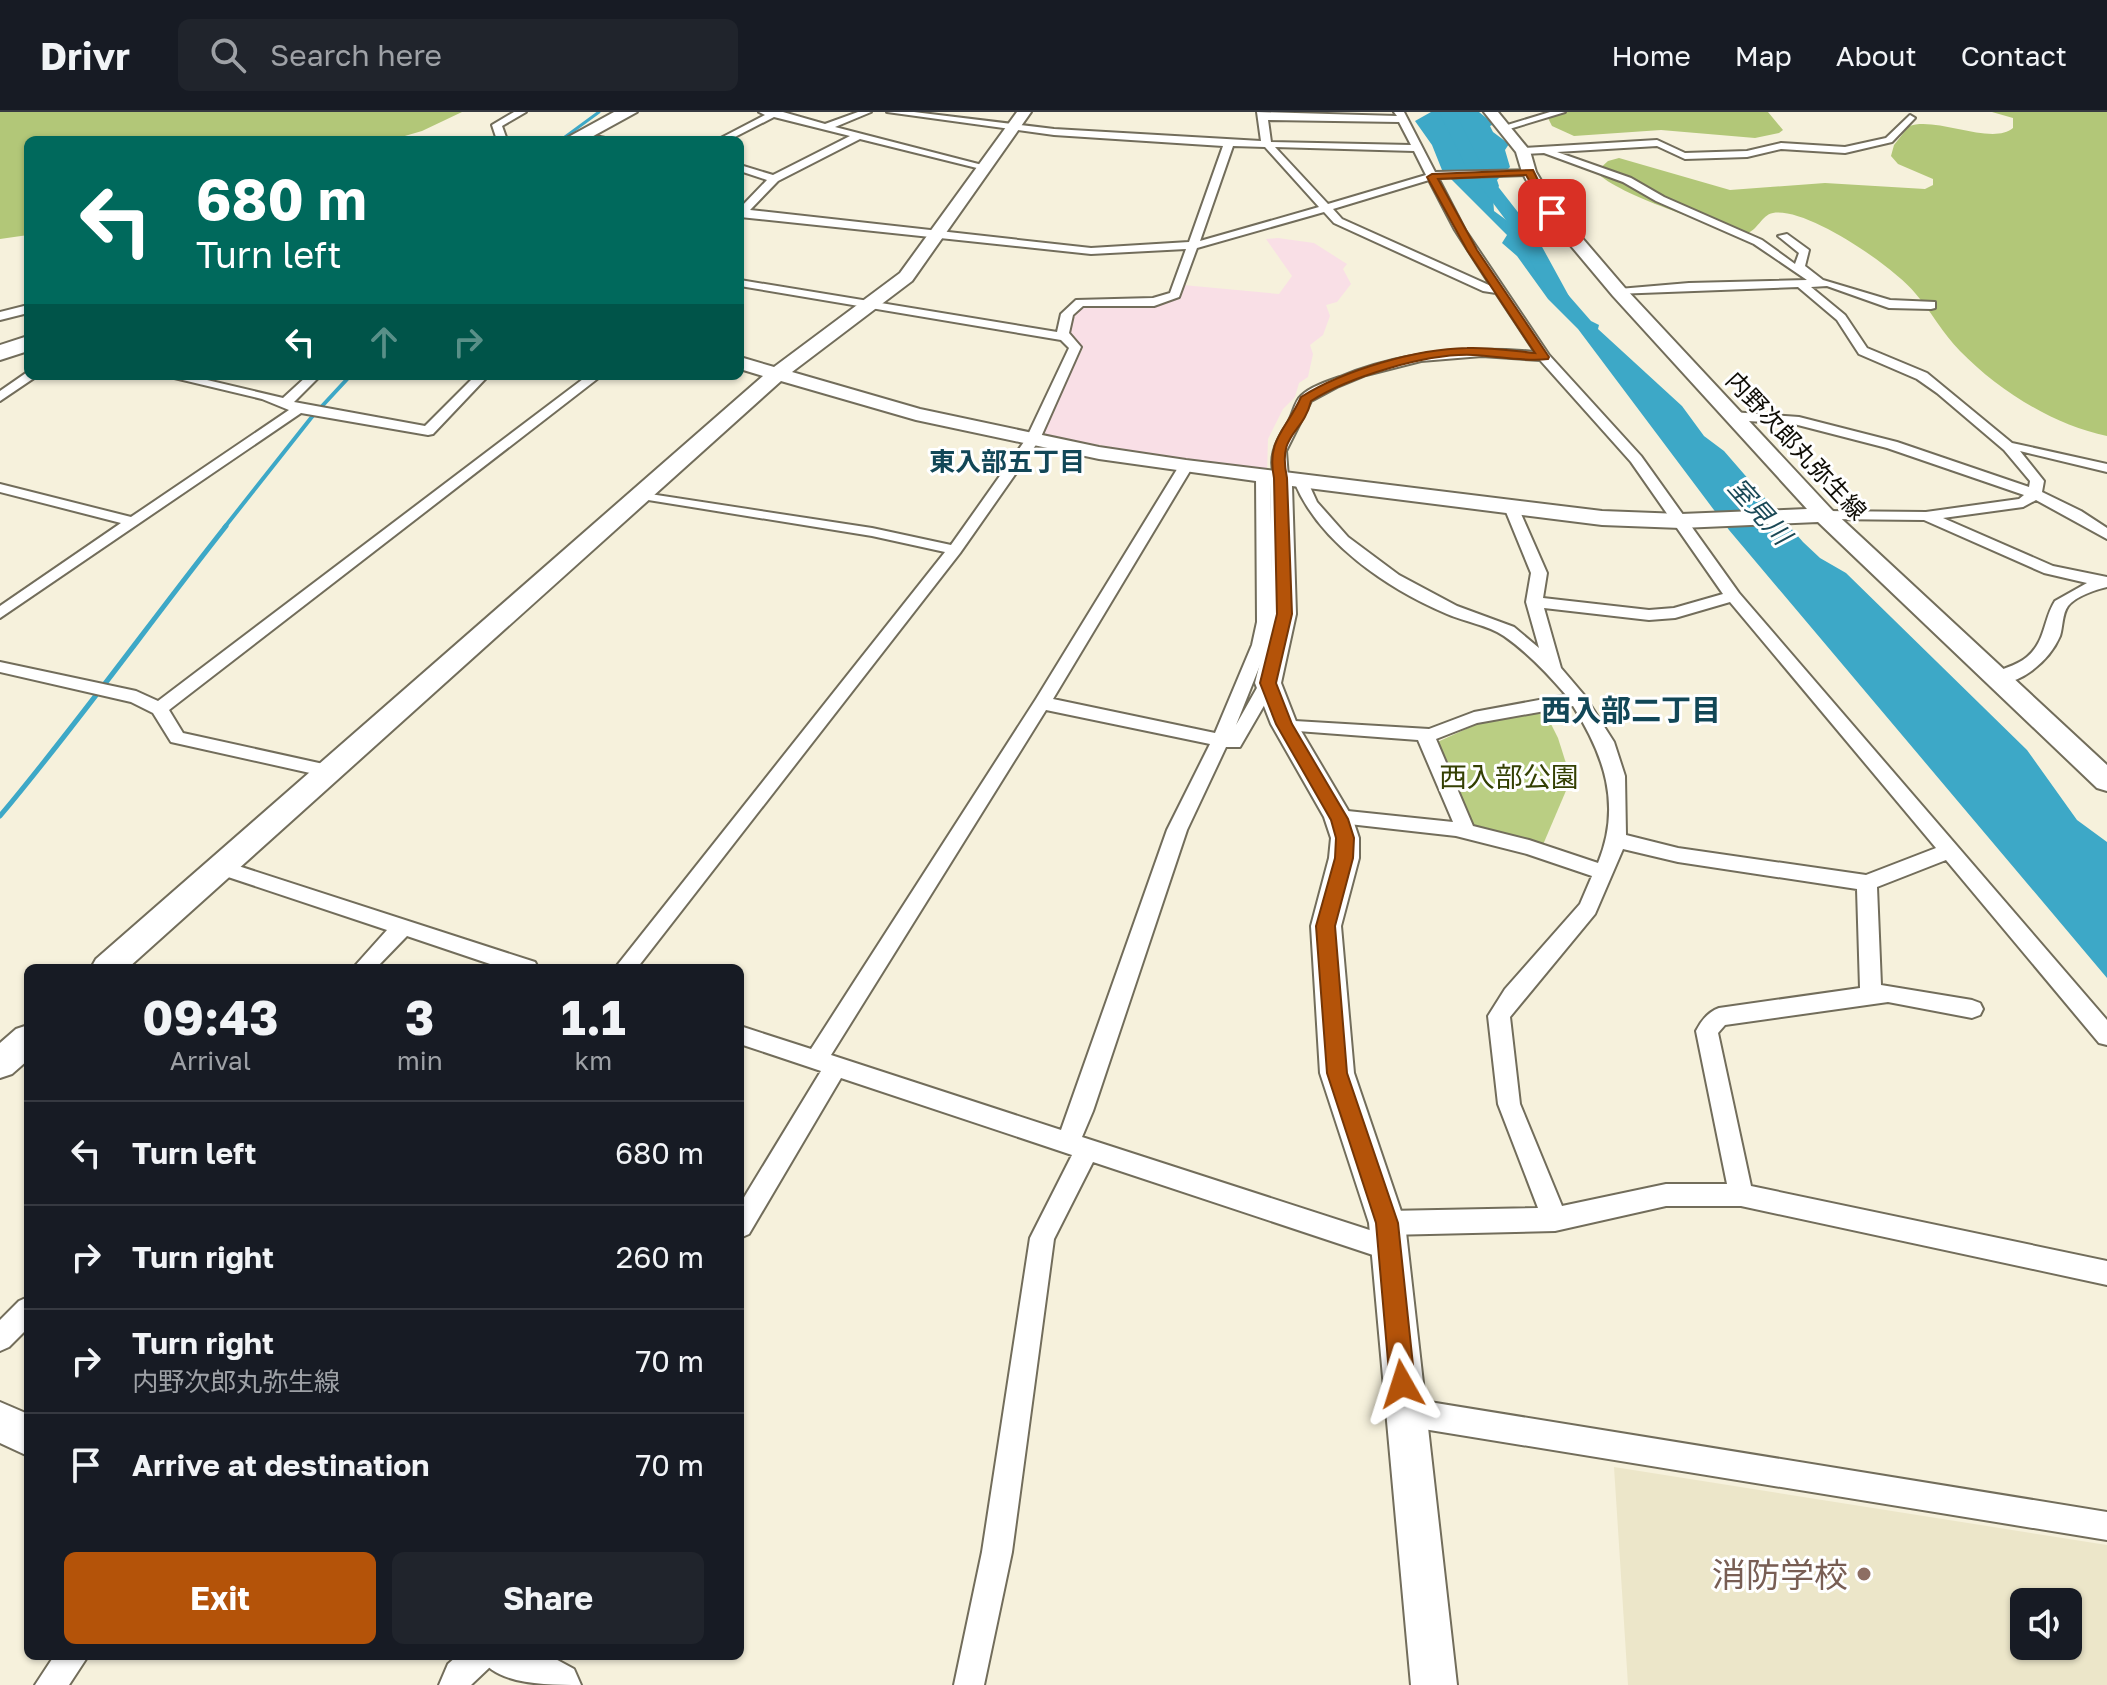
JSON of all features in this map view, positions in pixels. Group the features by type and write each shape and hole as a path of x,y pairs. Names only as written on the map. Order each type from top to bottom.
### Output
{"highway":[{"path":"580,136 628,112"},
{"path":"0,353 24,344"}],"street":[{"path":"501,136 497,125 521,112"},
{"path":"826,127 866,112"},
{"path":"892,112 1018,120 1229,144 1419,148"},
{"path":"1498,119 1560,112"},
{"path":"729,136 772,113 985,167"},
{"path":"1498,290 1487,289 1338,221 1266,143 1262,114 1401,116 1460,230 1544,357 1687,520 1733,596 2107,1036"},
{"path":"744,213 1091,251 1191,246 1221,241 1434,176 1525,165 1548,152 1657,143 1669,145 1679,155 1685,156 1747,154 1781,146 1845,150 1889,140 1910,118"},
{"name":"内野次郎丸弥生線","path":"1498,119 1552,213 1732,416 1815,515 2107,781"},
{"path":"111,964 778,373 906,277 1018,120"},
{"path":"744,210 774,179 858,136"},
{"path":"628,964 955,550 1033,439 1075,347 1063,333 1067,314 1080,302 1154,302 1175,295 1229,144"},
{"path":"1548,152 1627,180 1660,199 1758,242 1788,265 1824,283 1889,304 1931,305"},
{"path":"744,169 774,179"},
{"path":"1783,236 1805,252 1799,267 1824,283"},
{"path":"1619,292 1689,286 1824,283"},
{"path":"744,284 1065,337"},
{"path":"744,364 916,414 1033,439 1186,466 1602,518 1687,520 1815,515 1926,516 2023,503 2035,494 2037,481 2009,447 1922,376 1863,351 1841,318 1801,284"},
{"path":"0,316 24,310"},
{"path":"1042,703 1234,743 1268,683 1284,614 1281,479 1277,460 1282,436 1303,408 1305,399 1331,383 1434,354 1469,351 1544,357"},
{"path":"0,397 25,380"},
{"path":"191,380 266,396 297,408 428,431 478,380"},
{"path":"228,388 243,380"},
{"path":"0,613 297,408 312,380"},
{"path":"159,709 590,380"},
{"path":"1732,416 1794,420 1864,438 2035,494 2076,514 2107,535"},
{"path":"2009,447 2023,447 2107,468"},
{"path":"744,1218 827,1062 1186,466"},
{"path":"1281,479 1301,489 1343,540 1381,568 1451,610 1508,631 1553,669 1578,699 1605,742 1616,776 1617,840 1588,908 1513,995 1499,1016 1509,1104 1555,1219"},
{"path":"969,1685 997,1552 1042,1238 1078,1144 1087,1096 1177,830 1220,741 1260,645 1281,479"},
{"path":"0,488 133,522"},
{"path":"642,495 872,532 955,550"},
{"path":"1511,507 1539,573 1534,602 1553,669"},
{"path":"1926,516 2049,570 2106,581"},
{"path":"1997,678 2013,676 2022,670 2051,639 2059,606 2064,600 2106,581"},
{"path":"1534,602 1649,615 1675,613 1733,596"},
{"path":"0,667 136,697 159,709 177,738 328,771"},
{"path":"1268,683 1284,724 1338,817 1345,838 1344,858 1326,926 1337,1073 1388,1235 1434,1685"},
{"path":"1284,724 1425,735 1474,718 1578,699"},
{"path":"1425,735 1466,831"},
{"path":"1338,817 1466,831 1529,847 1603,872"},
{"path":"1617,840 1678,855 1867,883 1949,851"},
{"path":"220,867 516,964"},
{"path":"1867,883 1871,994"},
{"path":"367,964 403,927"},
{"path":"1741,1195 1707,1031 1719,1017 1888,993 1972,1009"},
{"path":"744,1036 1078,1144 1388,1235 1555,1219 1666,1195 1741,1195 2107,1273"},
{"path":"0,1064 24,1043"},
{"path":"0,1338 24,1314"},
{"path":"1405,1412 2107,1526"},
{"path":"0,1422 24,1433"},
{"path":"50,1685 70,1660"},
{"path":"454,1685 459,1675 475,1660"},
{"path":"510,1660 558,1685"}],"shaded area":[{"path":"1266,239 1314,243 1347,264 1343,269 1351,284 1337,302 1326,305 1330,316 1323,335 1310,345 1313,354 1308,377 1299,383 1295,397 1283,409 1268,439 1267,473 1039,435 1083,348 1068,331 1072,314 1082,304 1161,304 1183,285 1279,294 1292,276"},
{"name":"消防学校","path":"1614,1467 2107,1545 2107,1685 1628,1685"}],"green space":[{"path":"0,112 462,112 405,136 24,136 24,236 0,239"},
{"path":"1545,112 1768,112 1783,130 1755,138 1661,130 1574,136 1552,126"},
{"path":"1992,112 2107,112 2107,436 2047,415 1991,379 1954,344 1904,282 1870,255 1827,229 1807,219 1773,213 1745,234 1644,200 1596,172 1608,161 1619,158 1730,190 1825,183 1925,189 1933,185 1933,179 1898,164 1891,156 1894,145 1909,126 1934,125 1992,134 2013,128 2013,118"},
{"name":"西入部公園","path":"1545,712 1558,738 1571,779 1542,847 1471,827 1433,744 1477,724"}],"water":[{"path":"1431,112 1479,112 1494,124 1490,126 1493,132 1509,144 1505,150 1510,167 1497,180 1499,186 1493,197 1494,211 1520,230 1533,256 1543,260 1556,281 1591,321 1599,325 1598,329 1682,406 1704,436 1724,451 1803,542 1820,558 1846,573 2027,750 2077,820 2107,842 2107,978 1729,530 1578,329 1548,299 1517,256 1502,243 1507,235 1442,170 1432,145 1415,121"}],"waterway":[{"path":"566,136 599,112"},
{"name":"室見川","path":"1447,112 1474,167 1526,234 1560,298"},
{"path":"224,528 311,418 346,380"},
{"path":"0,816 226,526"}],"place":[{"name":"消防学校","path":"1864,1574"}],"district":[{"name":"東入部五丁目","path":"1007,461"},
{"name":"西入部二丁目","path":"1631,710"}],"route":[{"path":"1402,1384 1387,1223 1337,1073 1326,926 1344,858 1345,838 1339,819 1284,724 1268,683 1280,642 1284,614 1281,478 1277,460 1282,436 1303,408 1305,399 1331,383 1434,354 1469,351 1544,357 1472,250 1432,177 1529,172 1552,213"}]}
